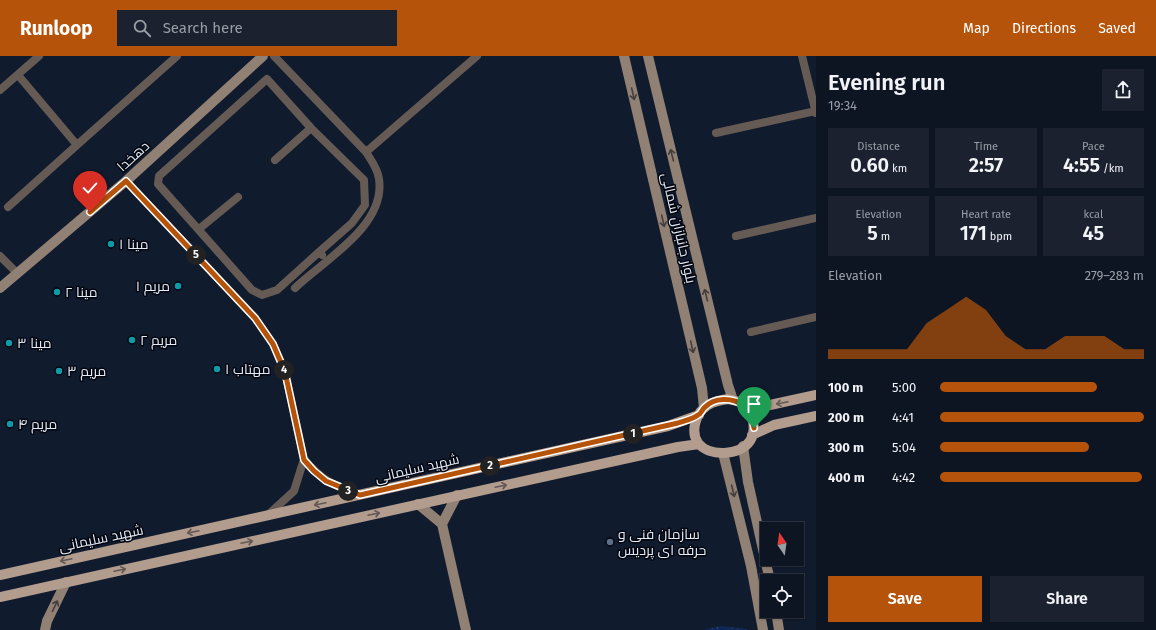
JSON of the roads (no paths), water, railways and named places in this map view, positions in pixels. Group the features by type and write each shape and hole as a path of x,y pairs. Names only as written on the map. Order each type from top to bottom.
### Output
{"main road":[{"name":"دهخدا","path":"0,288 126,181 263,56"},
{"name":"بلوار جانبازان شمالی","path":"624,56 702,388 701,411"},
{"name":"بلوار جانبازان شمالی","path":"648,56 728,385 734,400"},
{"path":"747,408 770,405 816,395"},
{"path":"0,597 670,448 699,444 714,452 723,453 743,446 749,442 753,425 747,408 740,402 734,400 721,400 701,411 695,420 694,431 699,444"},
{"name":"شهید سلیمانی","path":"0,575 668,426 701,411"},
{"path":"752,434 774,425 816,416"},
{"path":"743,446 748,482 768,574"},
{"path":"723,453 751,566 763,630"},
{"path":"442,524 457,495"},
{"path":"418,504 442,524 466,630"},
{"path":"45,630 47,621 66,582"},
{"path":"777,618 779,630"}],"street":[{"path":"0,90 39,56"},
{"path":"8,207 177,56"},
{"path":"274,56 366,152 376,168 380,179 378,203 366,225 295,288"},
{"path":"366,152 477,56"},
{"path":"716,133 816,112 802,56"},
{"path":"18,75 76,145"},
{"path":"267,79 311,128 364,180 365,205 352,223 277,290 262,295 252,290 199,229 158,184 159,176 267,79"},
{"path":"275,160 311,128"},
{"path":"126,181 255,318 273,344 285,372 304,460 294,491 267,516"},
{"path":"199,229 238,197"},
{"path":"736,236 816,218"},
{"path":"319,252 326,260"},
{"path":"0,256 17,273"},
{"path":"751,332 816,317"},
{"path":"304,460 326,481 360,495"}],"place":[{"name":"مینا ۱","path":"111,244"},
{"name":"مریم ۱","path":"178,286"},
{"name":"مینا ۲","path":"57,292"},
{"name":"مریم ۲","path":"132,340"},
{"name":"مینا ۳","path":"9,343"},
{"name":"مهتاب ۱","path":"217,369"},
{"name":"مریم ۳","path":"59,371"},
{"name":"مریم ۴","path":"10,424"},
{"name":"سازمان فنی و حرفه ای پردیس","path":"610,542"}]}
